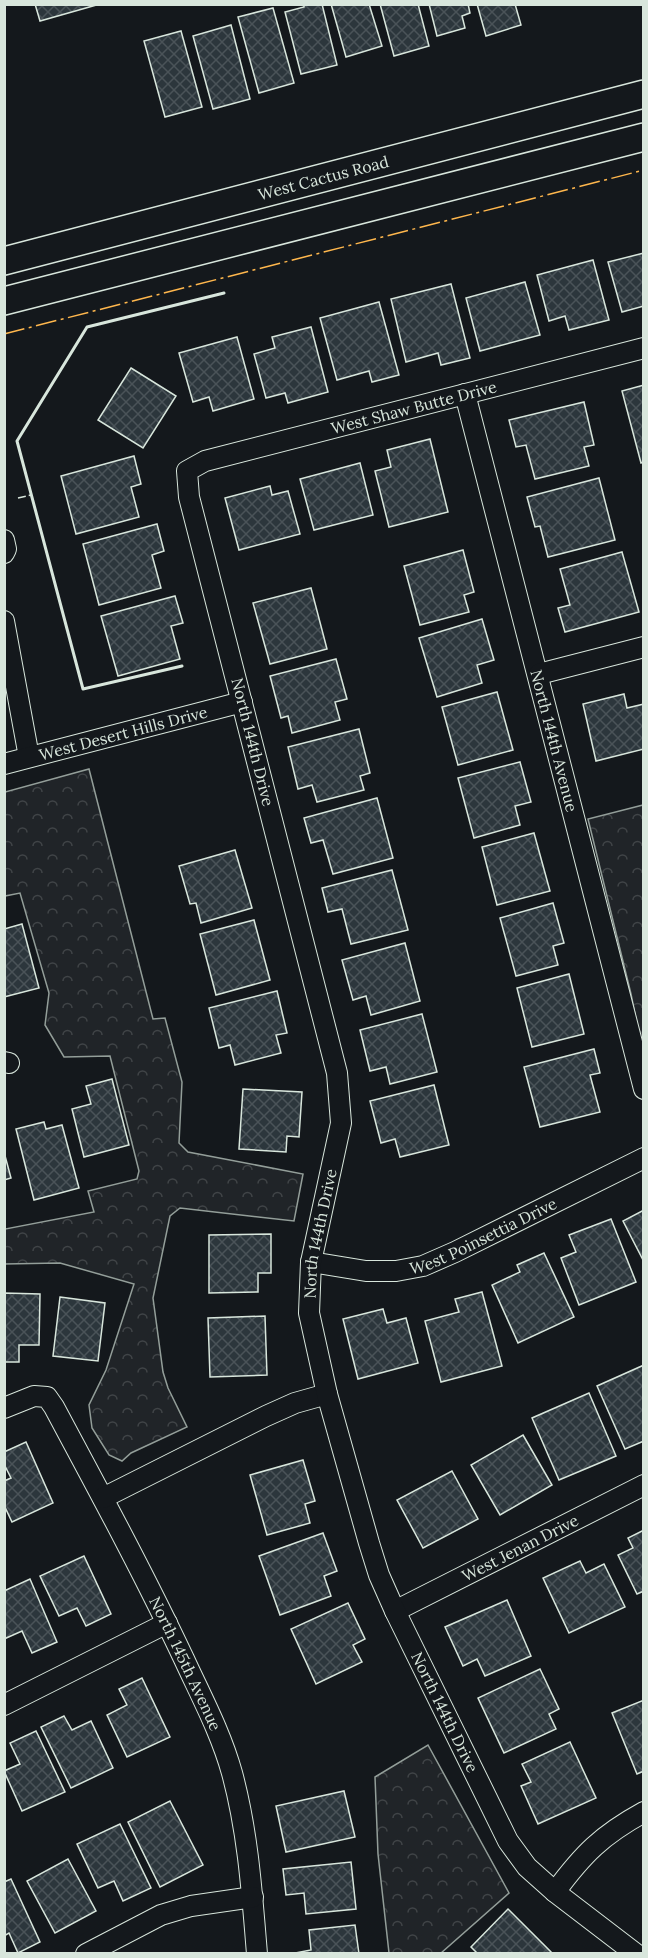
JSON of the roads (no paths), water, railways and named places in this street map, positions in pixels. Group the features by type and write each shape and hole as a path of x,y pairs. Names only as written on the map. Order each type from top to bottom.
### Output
{"main road":[{"name":"West Cactus Road","path":"4,261 644,94"},
{"path":"4,301 644,137"}],"street":[{"name":"West Shaw Butte Drive","path":"187,471 205,460 644,348"},
{"name":"North 144th Avenue","path":"465,394 644,1089"},
{"name":"North 144th Drive","path":"187,471 189,497 338,1073 341,1123 311,1262 309,1313 327,1394 372,1553 395,1611 508,1841 527,1867 555,1892 636,1953"},
{"path":"4,540 6,549 4,553"},
{"path":"4,621 29,758"},
{"path":"538,675 644,647"},
{"name":"West Desert Hills Drive","path":"4,764 242,702"},
{"name":"West Poinsettia Drive","path":"311,1262 366,1272 396,1271 423,1266 456,1252 644,1158"},
{"path":"103,1498 266,1416 327,1394"},
{"name":"North 145th Avenue","path":"4,1408 34,1396 46,1397 54,1407 167,1623 210,1716 231,1770 245,1837 257,1953"},
{"name":"West Jenan Drive","path":"395,1611 644,1485"},
{"path":"4,1705 167,1623"},
{"path":"555,1892 593,1846 619,1825 644,1812"},
{"path":"86,1953 161,1915 191,1906 253,1897"}]}
